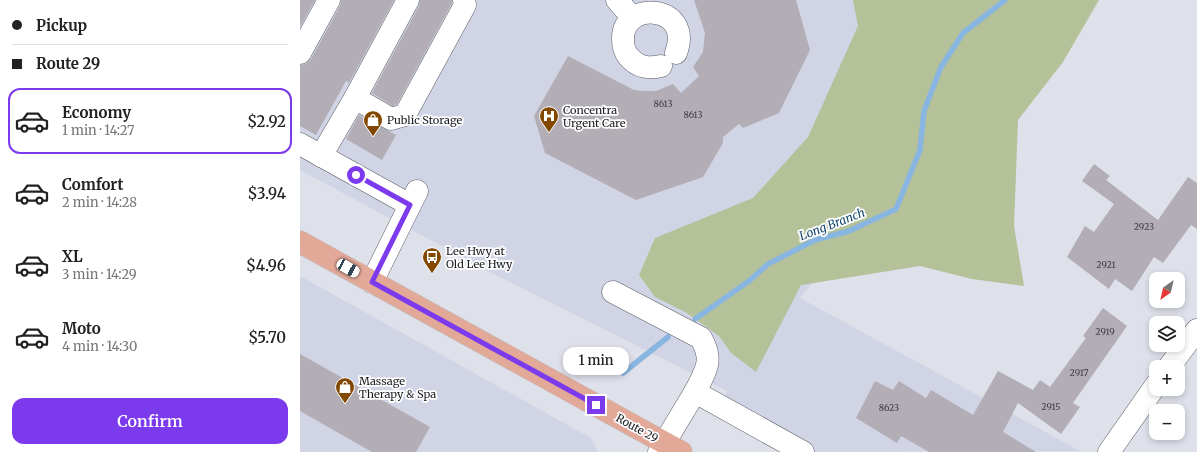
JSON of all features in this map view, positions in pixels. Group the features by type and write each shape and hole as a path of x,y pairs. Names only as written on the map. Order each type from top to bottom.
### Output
{"main road":[{"name":"Route 29","path":"300,243 668,449"}],"street":[{"path":"300,53 329,0"},
{"path":"321,156 355,98 408,0"},
{"path":"355,98 391,119 405,115 465,5 464,0"},
{"path":"617,0 632,17"},
{"path":"648,11 666,14 672,20 680,36 669,60 651,68 633,62 626,54 623,44 623,34 626,25 632,17 648,11"},
{"path":"300,144 321,156 414,198 372,282"},
{"path":"613,292 701,338 708,351 708,366 668,449"},
{"path":"1174,360 1197,330"},
{"path":"695,392 803,452"},
{"path":"1110,452 1149,395"}],"shaded area":[{"path":"300,0 867,0 914,151 800,298 1080,451 802,452 720,407 727,391 492,273 300,170"},
{"path":"300,276 591,438 598,452 300,452"}],"green space":[{"path":"853,0 1099,0 1063,62 1018,120 1014,226 1024,286 972,279 920,266 801,285 756,372 731,353 719,336 687,313 655,297 639,275 655,238 753,198 808,137 858,26"}],"building":[{"path":"300,0 315,0 300,27"},
{"path":"341,0 394,0 349,83 346,81 316,135 300,126 300,65 306,64 311,59 340,6"},
{"path":"420,0 452,0 452,3 397,104 393,106 372,93 419,6"},
{"path":"694,0 796,0 810,50 779,113 743,128 739,124 723,137 723,143 703,177 636,200 545,153 534,116 568,56 634,90 656,91 673,84 681,93 699,76 693,67 703,52 705,33"},
{"path":"359,115 396,135 382,160 346,139"},
{"path":"1094,164 1110,176 1106,180 1158,220 1188,177 1197,183 1197,229 1191,225 1163,263 1154,257 1132,291 1115,279 1109,289 1067,257 1085,226 1094,232 1114,204 1082,181"},
{"path":"1103,308 1127,326 1073,403 1080,407 1061,434 1018,403 1003,432 1036,452 929,452 901,436 897,443 856,418 875,381 893,390 899,381 926,398 931,390 973,415 998,371 1033,390 1040,380 1050,387 1086,338 1083,336"},
{"path":"300,354 430,427 416,452 372,452 300,411"}],"waterway":[{"name":"Long Branch","path":"695,319 749,281 768,264 815,240 849,231 896,209 920,150 924,111 941,67 963,33 1005,0"},
{"name":"Long Branch","path":"623,373 668,337"}],"place":[{"name":"Concentra Urgent Care","path":"549,133"},
{"name":"Public Storage","path":"373,137"},
{"name":"Lee Hwy at Old Lee Hwy","path":"432,274"},
{"name":"Massage Therapy & Spa","path":"345,404"}],"route":[{"path":"356,175 410,205 372,282 596,405"}]}
